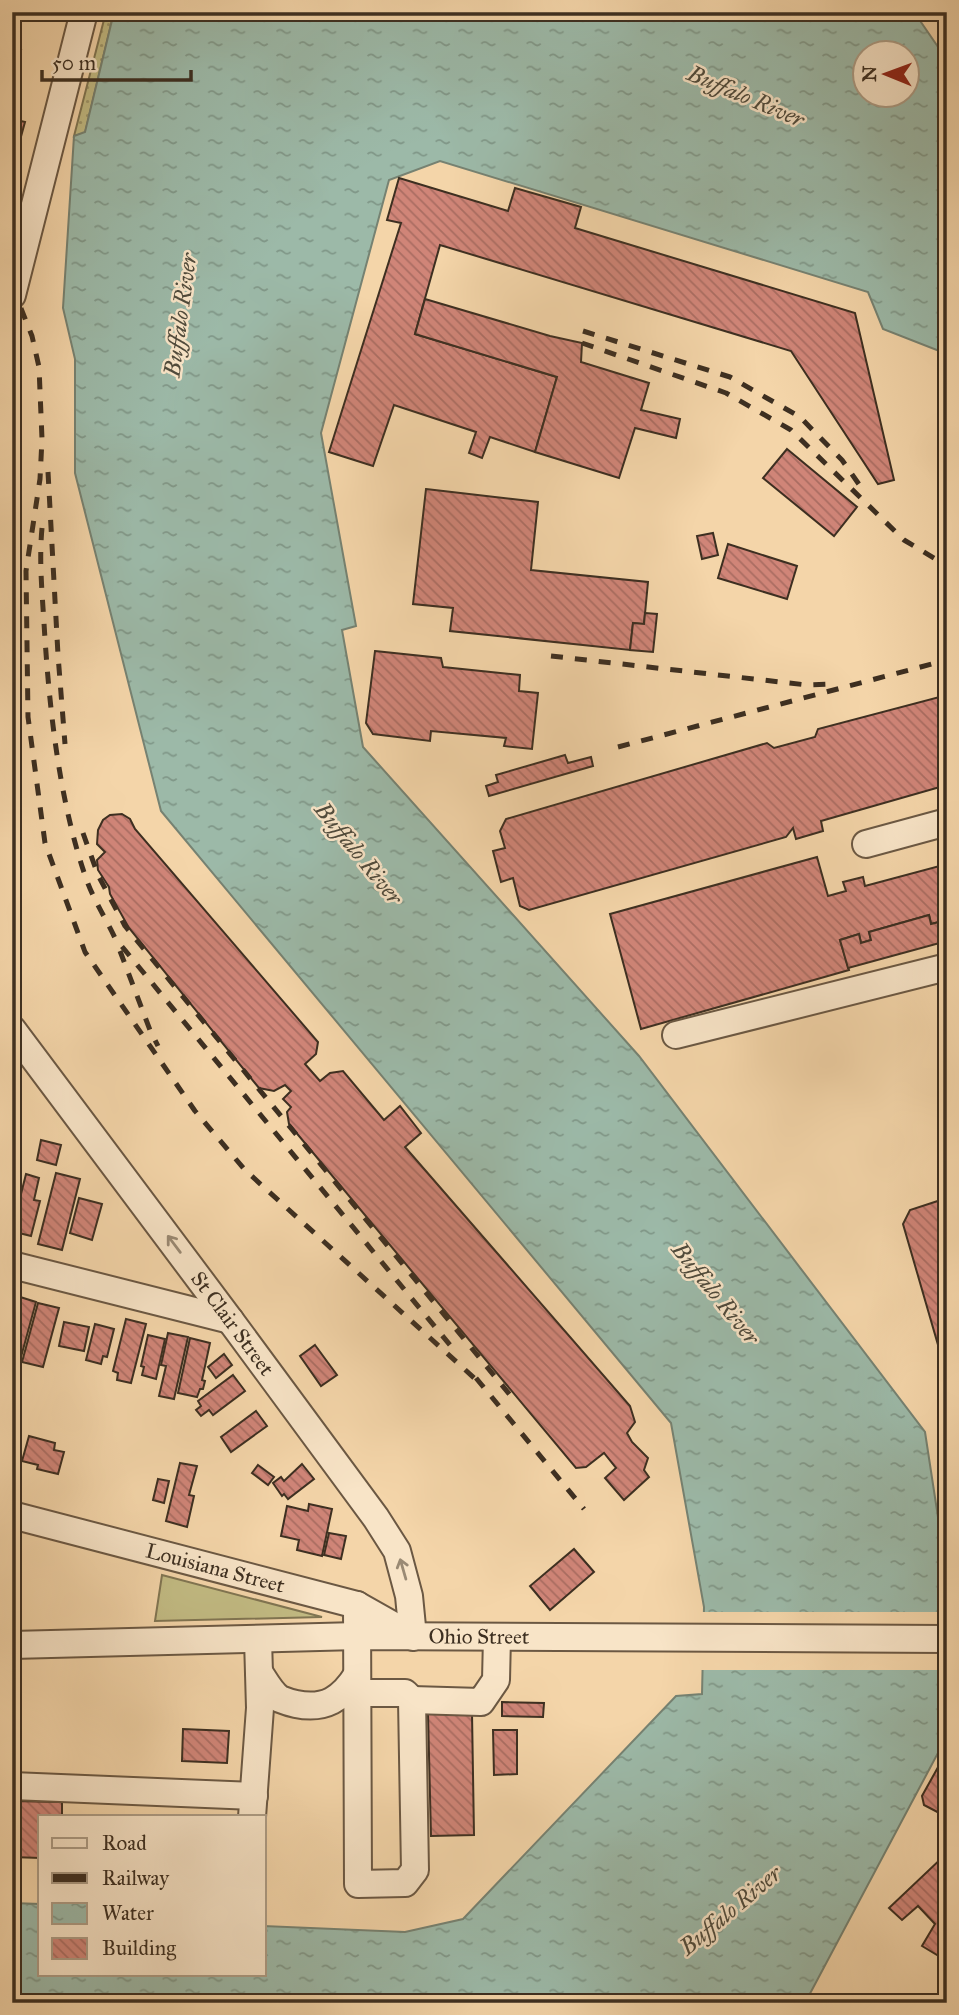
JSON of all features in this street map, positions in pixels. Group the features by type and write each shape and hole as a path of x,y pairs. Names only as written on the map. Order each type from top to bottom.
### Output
{"street":[{"path":"14,278 84,12"},
{"path":"866,844 947,822"},
{"path":"676,1035 947,967"},
{"name":"St Clair Street","path":"12,1029 376,1518 397,1551 409,1596 413,1637"},
{"path":"12,1265 230,1320"},
{"name":"Louisiana Street","path":"12,1515 357,1605 413,1637"},
{"path":"357,1605 358,1884 405,1883 415,1870 412,1700"},
{"name":"Ohio Street","path":"12,1645 357,1636 947,1639"},
{"path":"259,1672 279,1698 314,1707 341,1696 357,1684 405,1693 412,1700 481,1702 496,1680 497,1637"},
{"path":"12,1786 253,1806 260,1708 258,1639"}],"shaded area":[{"path":"106,12 114,12 85,133 74,136"},
{"path":"162,1575 322,1617 155,1621"}],"water":[{"name":"Buffalo River","path":"114,12 914,12 947,60 947,354 883,329 868,292 440,161 389,180 321,433 356,626 342,630 363,747 639,1056 925,1432 947,1576 947,1736 805,2003 12,2003 12,1903 38,1904 38,1976 266,1976 266,1926 405,1932 463,1919 676,1696 702,1694 704,1607 671,1423 161,811 75,473 75,359 63,308 74,136 85,132"}],"pier":[{"path":"700,1612 947,1612 947,1670 699,1670"}],"building":[{"path":"12,48 21,50 12,83"},
{"path":"12,119 25,122 19,144 12,143"},
{"path":"399,178 508,211 515,188 581,207 575,228 855,313 894,480 878,484 791,351 440,245 415,334 557,377 535,452 490,437 482,458 469,453 476,432 394,405 373,466 329,452 401,223 387,220"},
{"path":"425,299 582,343 581,362 649,383 641,410 680,419 676,438 635,428 619,478 535,452 557,377 415,334"},
{"path":"787,449 857,507 834,536 763,478"},
{"path":"426,489 538,502 531,570 648,582 644,624 633,623 630,650 450,631 453,608 413,604"},
{"path":"713,533 718,555 702,559 697,536"},
{"path":"728,544 797,566 787,599 718,578"},
{"path":"645,613 657,614 653,652 630,650 633,623 644,624"},
{"path":"375,651 441,658 443,667 520,675 519,691 538,693 532,749 504,746 506,738 431,731 430,741 373,734 366,723"},
{"path":"947,695 947,785 821,821 823,831 796,839 793,828 786,837 529,910 520,906 513,878 501,882 493,851 505,848 500,831 506,819 767,743 774,748 815,737 818,729"},
{"path":"565,755 568,763 591,757 593,766 489,796 486,786 498,782 496,775"},
{"path":"122,814 130,819 135,829 318,1042 316,1054 305,1064 320,1081 330,1073 343,1071 384,1120 400,1106 421,1133 405,1147 630,1406 635,1422 627,1433 648,1458 644,1470 649,1477 624,1500 605,1478 616,1468 604,1453 586,1467 576,1468 289,1124 287,1112 291,1107 283,1099 291,1091 285,1085 274,1091 259,1088 129,928 98,870 97,860 105,852 97,844 98,830 103,820 110,815"},
{"path":"817,857 828,896 846,891 843,882 863,877 865,886 947,864 947,920 931,924 929,915 869,932 871,940 861,943 859,934 840,940 849,970 641,1029 610,914"},
{"path":"929,915 931,924 947,920 947,941 848,968 840,940 859,934 861,943 871,940 869,932"},
{"path":"41,1140 61,1145 56,1165 37,1160"},
{"path":"56,1173 80,1179 62,1250 38,1244"},
{"path":"26,1174 39,1178 34,1200 40,1201 31,1236 19,1233 18,1236 12,1234 12,1230"},
{"path":"79,1198 102,1204 92,1240 70,1233"},
{"path":"947,1198 947,1376 903,1224 910,1210"},
{"path":"17,1296 36,1302 15,1379 12,1379 12,1313"},
{"path":"38,1303 59,1308 43,1367 22,1362"},
{"path":"126,1319 146,1324 131,1383 117,1380 118,1373 113,1371"},
{"path":"64,1322 89,1327 84,1351 59,1346"},
{"path":"95,1324 114,1329 107,1357 103,1356 101,1364 86,1360"},
{"path":"168,1333 188,1337 174,1399 159,1396 166,1366 161,1365"},
{"path":"148,1335 165,1339 156,1379 142,1375 144,1367 141,1366"},
{"path":"190,1338 210,1343 202,1380 205,1381 197,1397 178,1393"},
{"path":"315,1345 337,1375 321,1386 300,1356"},
{"path":"224,1354 232,1365 216,1378 208,1367"},
{"path":"233,1375 245,1391 213,1415 209,1410 201,1416 196,1410 201,1406 198,1401"},
{"path":"256,1411 267,1426 231,1452 221,1437"},
{"path":"29,1436 55,1443 54,1450 64,1452 58,1474 37,1469 38,1465 22,1461"},
{"path":"180,1463 197,1466 189,1495 194,1496 187,1527 166,1521"},
{"path":"302,1464 314,1479 288,1499 284,1494 282,1496 273,1483 281,1477 284,1481"},
{"path":"258,1465 274,1477 268,1485 252,1473"},
{"path":"158,1479 169,1481 164,1503 153,1500"},
{"path":"309,1504 332,1509 322,1556 297,1550 299,1540 281,1536 287,1506 308,1511"},
{"path":"329,1533 346,1536 341,1559 324,1555"},
{"path":"574,1549 594,1572 550,1610 530,1586"},
{"path":"502,1702 544,1703 543,1717 502,1716"},
{"path":"472,1713 474,1835 431,1836 428,1714"},
{"path":"183,1729 229,1731 227,1763 182,1761"},
{"path":"493,1730 517,1730 517,1774 494,1775"},
{"path":"947,1751 947,1817 924,1805 922,1796"},
{"path":"12,1801 62,1802 62,1815 38,1815 38,1858 12,1857"},
{"path":"947,1853 947,1961 922,1946 935,1924 918,1906 902,1920 889,1908"}],"railway":[{"path":"12,286 32,336 39,367 42,439 40,479 26,571 28,717 45,843 85,952 195,1111 245,1170 483,1386"},
{"path":"583,331 730,377 800,417 842,460 863,490"},
{"path":"582,343 726,393 791,430 904,540 947,566"},
{"path":"48,472 65,744"},
{"path":"42,528 42,599 57,754 77,851 97,902 115,938 450,1345"},
{"path":"551,656 807,685 836,684"},
{"path":"618,747 947,660"},
{"path":"83,833 98,875 125,926 515,1401"},
{"path":"120,951 158,1046"},
{"path":"476,1378 584,1509"}]}
